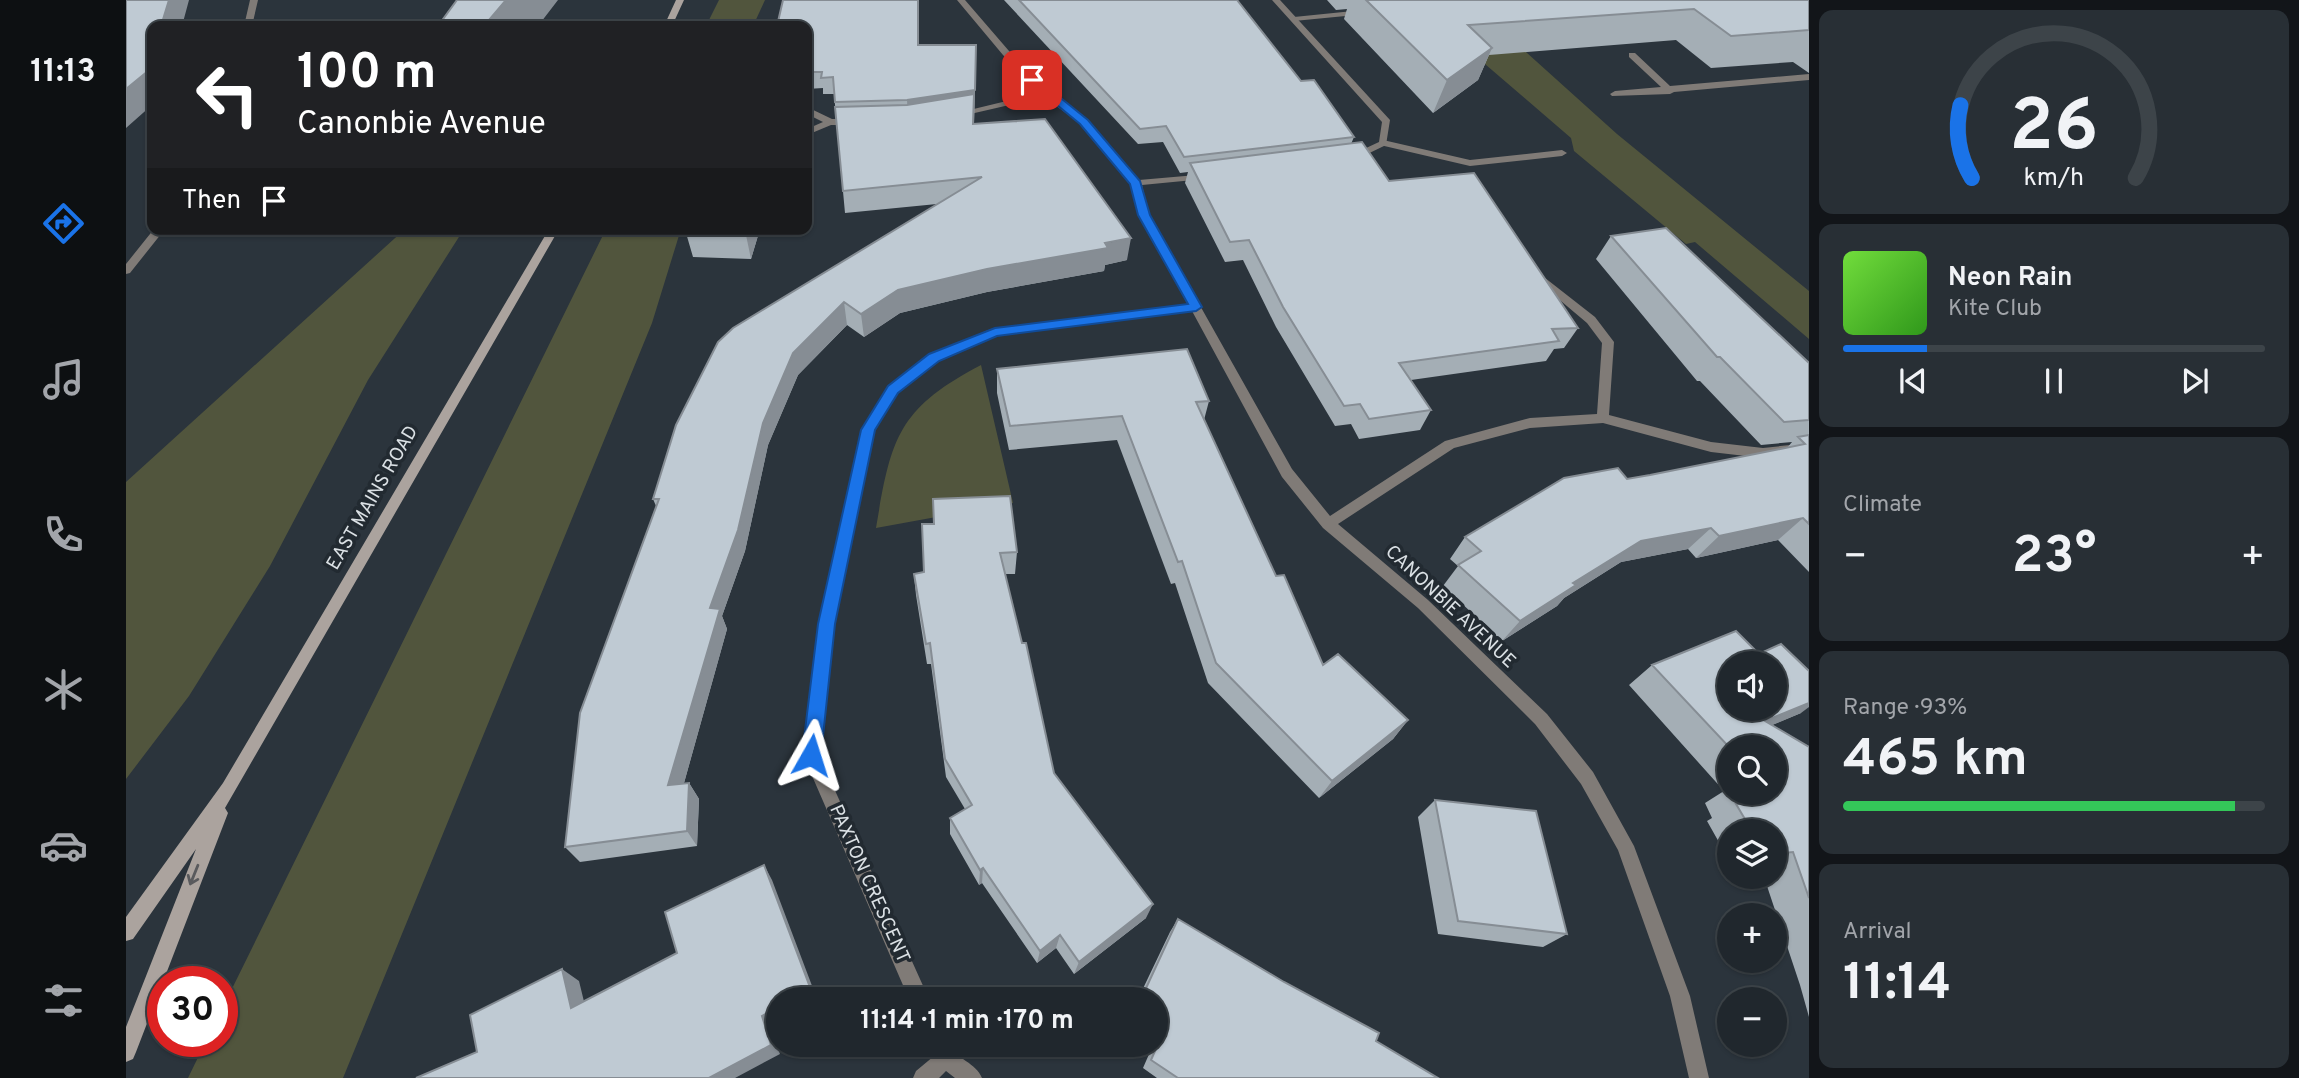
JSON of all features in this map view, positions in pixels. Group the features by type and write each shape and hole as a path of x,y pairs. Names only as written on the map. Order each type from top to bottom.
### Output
{"main road":[{"path":"670,21 680,0"},
{"name":"EAST MAINS ROAD","path":"126,932 229,789 551,235"},
{"name":"EAST MAINS ROAD","path":"126,1052 229,789"}],"street":[{"path":"249,21 254,0"},
{"name":"CANONBIE AVENUE","path":"961,0 1045,94 1084,122 1136,183 1144,215 1287,473 1328,524 1423,604 1541,719 1587,778 1625,846 1680,996 1699,1078"},
{"path":"1276,0 1387,122 1383,143"},
{"path":"1294,19 1372,11"},
{"path":"1632,55 1670,91"},
{"path":"1615,94 1809,77"},
{"path":"946,117 972,114 1045,94"},
{"path":"812,113 830,122"},
{"path":"812,130 830,122 869,122"},
{"path":"1340,160 1361,156 1383,143 1470,163 1562,153"},
{"path":"1136,183 1219,174"},
{"path":"126,271 155,235"},
{"path":"1540,278 1591,320 1608,342 1603,418"},
{"name":"PAXTON CRESCENT","path":"914,987 811,755 826,624 868,430 893,389 934,358 995,332 1196,307"},
{"path":"1328,524 1450,444 1530,423 1603,418 1711,447 1763,453 1809,448"},
{"path":"923,1078 939,1057"},
{"path":"949,1057 972,1078"}],"green space":[{"path":"719,0 765,0 755,21 708,21"},
{"path":"1468,0 1617,134 1809,291 1809,339 1695,242 1686,244 1574,151 1571,138 1429,16"},
{"path":"398,235 460,235 368,380 270,566 189,696 126,779 126,482"},
{"path":"603,235 679,235 652,323 343,1078 188,1078 198,1057 238,1057 238,976"},
{"path":"981,365 1013,503 876,528 887,471 903,430 915,412 931,397"}],"building":[{"path":"126,0 169,0 163,21 147,21 147,72 126,89"},
{"path":"457,0 506,0 488,21 442,21"},
{"path":"783,0 918,0 918,45 976,45 975,90 907,100 835,102 833,77 821,78 822,72 812,72 812,21 778,21"},
{"path":"1019,0 1237,0 1301,81 1314,80 1354,137 1184,157 1166,126 1140,129"},
{"path":"1366,0 1809,0 1809,30 1731,36 1694,9 1468,25 1492,48 1447,80"},
{"path":"974,94 973,124 1045,119 1131,238 1105,243 1108,248 987,269 898,290 861,314 844,302 793,353 763,423 738,530 710,608 720,609 668,785 689,783 687,831 565,847 580,713 659,499 653,499 676,425 718,342 733,328 982,177 843,191 835,107 907,105"},
{"path":"1362,142 1389,181 1474,173 1578,328 1552,329 1559,341 1399,363 1431,410 1369,419 1360,404 1344,406 1283,307 1249,240 1230,242 1190,163"},
{"path":"1666,228 1809,363 1809,420 1784,422 1717,357 1611,236"},
{"path":"1187,349 1209,401 1196,402 1276,576 1284,575 1323,665 1338,654 1408,720 1332,781 1216,663 1182,561 1178,562 1122,416 1010,426 997,369"},
{"path":"1809,435 1809,524 1803,518 1719,536 1711,528 1641,541 1573,583 1576,585 1520,621 1458,565 1481,551 1465,537 1564,478 1618,468 1627,479 1650,475 1805,444 1798,437"},
{"path":"1010,496 1017,552 1000,553 1022,643 1026,643 1054,773 1153,904 1079,962 1060,935 1040,951 983,868 980,870 950,818 972,805 945,759 930,643 926,644 914,574 924,572 922,524 934,524 933,499"},
{"path":"1736,631 1756,651 1717,651 1717,721 1765,721 1809,747 1809,898 1793,852 1787,853 1787,819 1745,819 1737,805 1787,805 1787,735 1718,735 1652,665"},
{"path":"1781,644 1809,671 1809,703 1787,712 1787,651 1766,651"},
{"path":"1435,800 1536,811 1567,934 1458,921"},
{"path":"764,865 810,987 766,987 766,1014 762,1016 766,1029 766,1048 709,1078 416,1078 477,1052 470,1015 562,969 571,1008 677,953 665,912"},
{"path":"1178,919 1284,982 1379,1033 1376,1041 1438,1078 1178,1078 1151,1060 1152,1057 1168,1057 1168,987 1147,987"}],"route":[{"path":"811,755 826,624 868,430 893,389 934,358 995,332 1196,307 1144,215 1136,183 1112,159 1084,122 1045,94 1032,80"}]}
